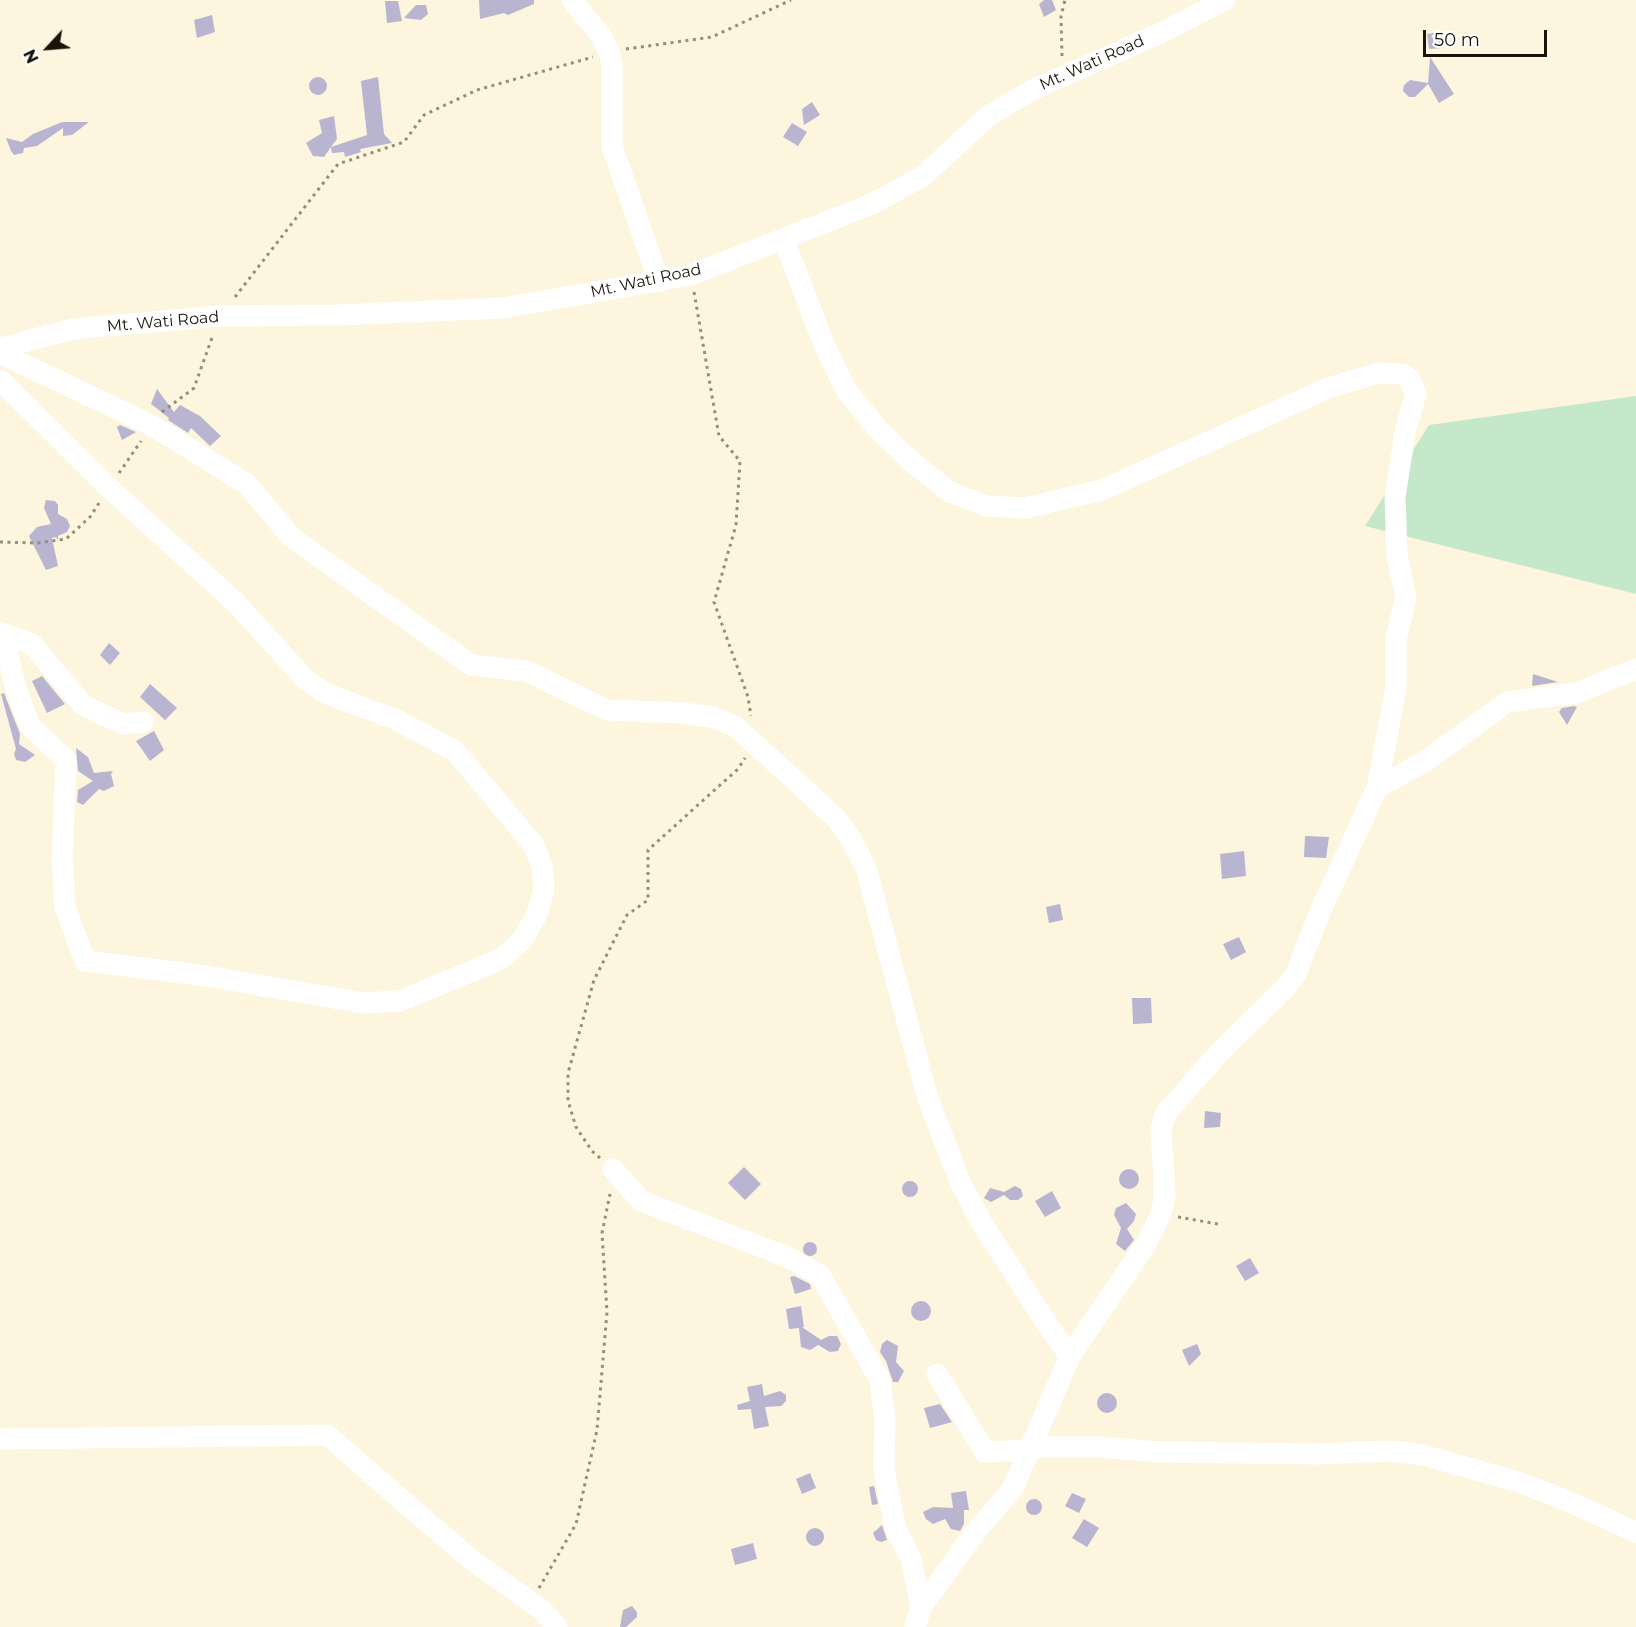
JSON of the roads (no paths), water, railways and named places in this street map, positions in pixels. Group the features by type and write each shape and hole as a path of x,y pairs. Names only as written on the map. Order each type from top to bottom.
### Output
{"street":[{"path":"572,0 601,36 609,52 612,65 612,146 658,282"},
{"name":"Mt. Wati Road","path":"0,348 73,329 219,316 337,315 504,308 691,275 872,204 923,176 987,117 1032,90 1165,30 1225,0"},
{"path":"784,240 823,342 846,390 877,428 912,462 950,492 986,506 1025,508 1102,490 1328,388 1378,373 1404,374 1410,380 1416,394 1406,428 1395,496 1397,556 1406,597 1396,639 1396,688 1377,788 1320,912 1296,973 1285,988 1209,1063 1166,1113 1161,1129 1165,1196 1161,1215 1146,1244 1070,1356 1013,1488 974,1534 918,1617"},
{"path":"0,353 151,425 247,484 291,537 471,665 526,671 607,711 683,713 712,717 735,726 837,819 866,868 913,1048 942,1140 983,1225 1048,1327 1070,1356"},
{"path":"0,380 108,487 236,603 306,680 327,694 395,719 454,751 519,824 533,844 542,866 544,890 536,916 522,940 501,959 400,1001 362,1003 208,976 85,961 65,907 62,857 66,760 30,726 15,685 1,633"},
{"path":"1,633 32,644 84,706 123,724 143,722"},
{"path":"1377,788 1427,760 1507,702 1524,697 1576,693 1636,669"},
{"path":"613,1169 641,1201 785,1256 820,1275 880,1380 885,1421 884,1469 896,1527 911,1559 918,1617"},
{"path":"937,1374 985,1452 1030,1450 1041,1447 1097,1447 1160,1452 1317,1454 1390,1451 1423,1455 1518,1482 1636,1532"},
{"path":"0,1438 327,1435 469,1558 531,1602 557,1627"}]}
